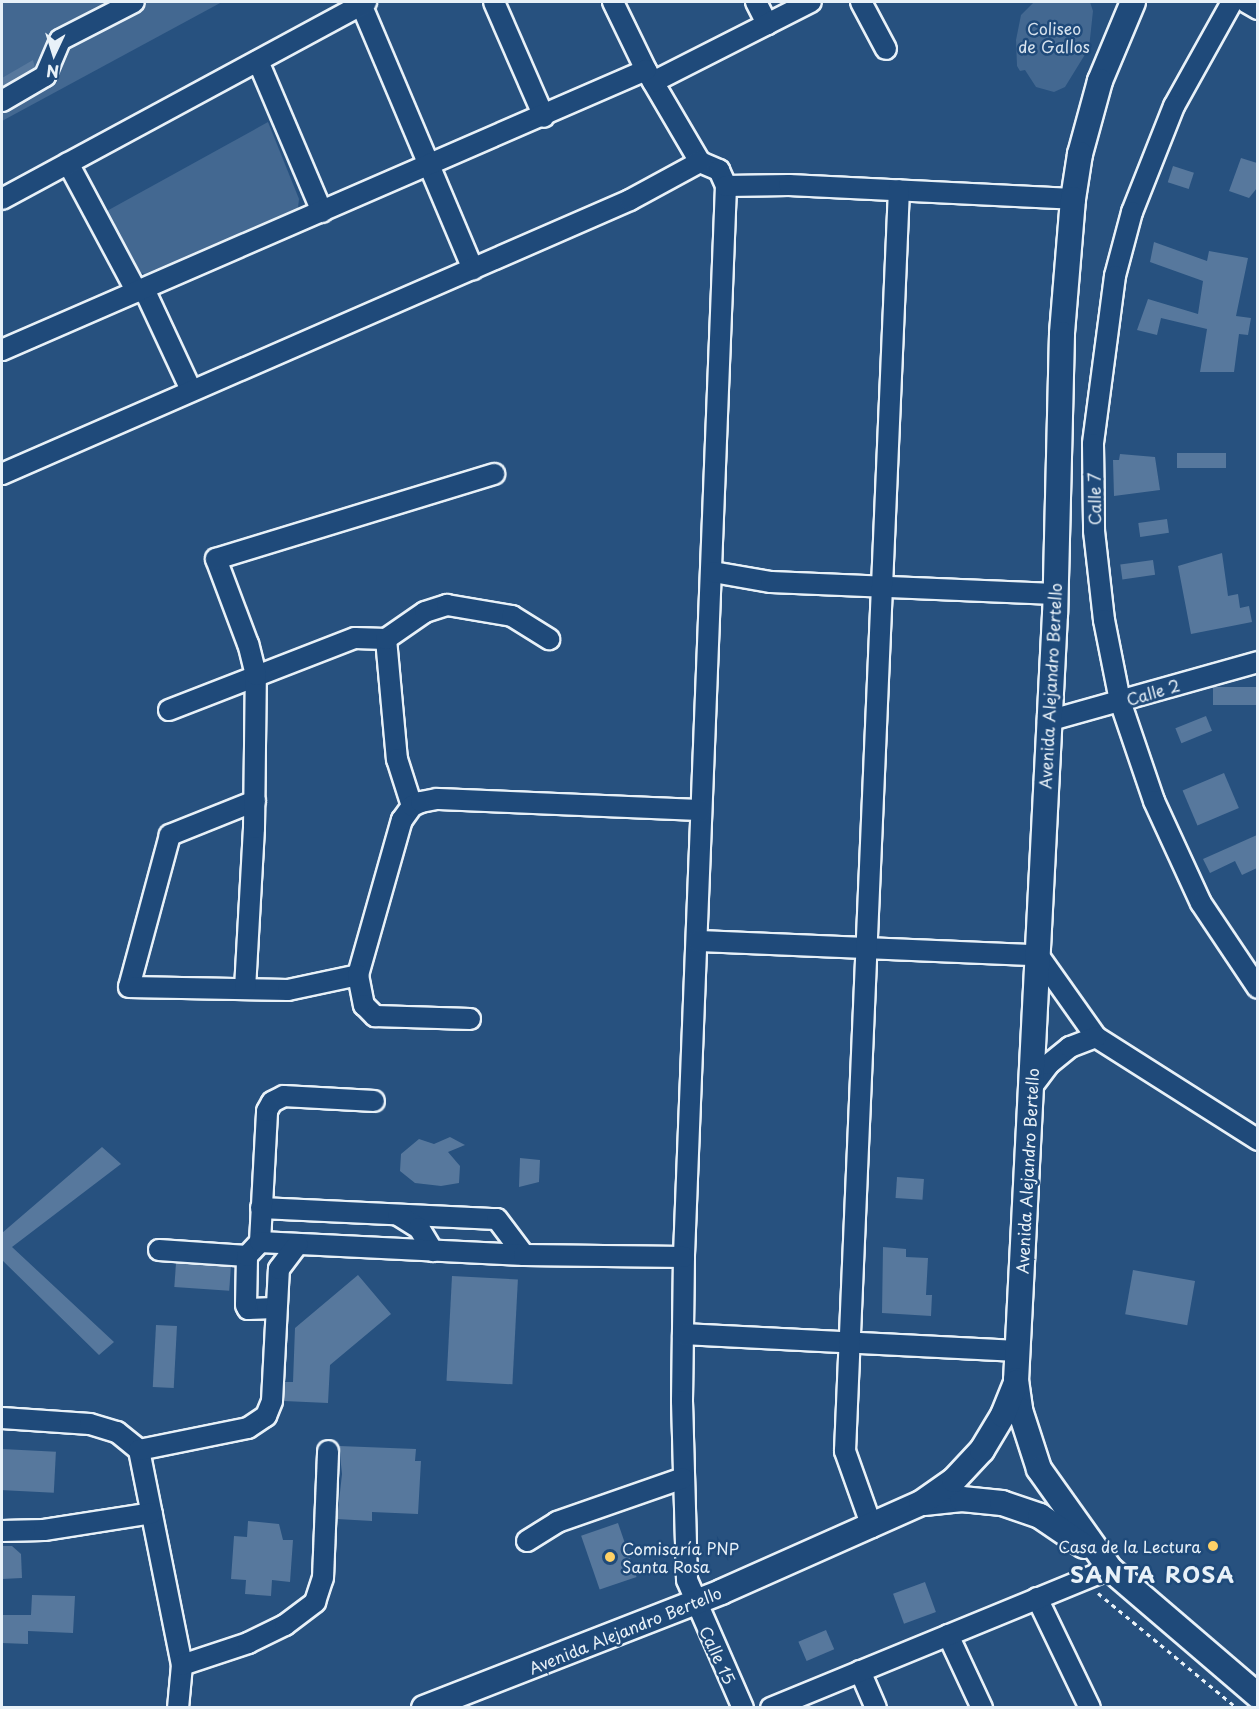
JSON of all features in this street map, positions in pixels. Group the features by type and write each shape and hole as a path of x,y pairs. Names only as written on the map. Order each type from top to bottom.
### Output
{"main road":[{"name":"Avenida Alejandro Bertello","path":"1110,1569 1039,1469 1022,1420 1016,1380 1055,594 1062,334 1073,200 1100,81 1134,2"},
{"name":"Avenida Alejandro Bertello","path":"424,1707 694,1602 872,1527 921,1503 954,1480 982,1450 1003,1415 1016,1380"},
{"name":"Avenida Alejandro Bertello","path":"921,1503 962,1499 1002,1503 1040,1516 1110,1569 1257,1696"}],"street":[{"path":"2,101 45,76 60,40 134,2"},
{"path":"494,2 544,117"},
{"path":"613,2 649,76 700,162 719,171 726,186 789,185 1073,200"},
{"path":"756,2 767,24"},
{"path":"2,350 429,164 649,76 811,2"},
{"path":"861,2 886,49"},
{"name":"Calle 7","path":"1232,2 1174,106 1132,212 1115,276 1093,444 1094,531 1104,620 1120,701 1154,801 1202,903 1257,988"},
{"path":"1246,2 1257,9"},
{"path":"2,199 363,3 473,269"},
{"path":"258,61 322,212"},
{"path":"2,474 630,200 700,162"},
{"path":"68,163 141,290 191,390"},
{"name":"Calle 15","path":"726,186 713,572 701,810 698,941 684,1257 683,1478 687,1580 694,1602 742,1707"},
{"path":"872,1527 846,1451 865,946 883,586 899,190"},
{"path":"245,989 255,801 256,675 248,644 216,560 494,474"},
{"path":"713,572 771,582 1055,594"},
{"path":"169,710 355,639 386,639 425,612 447,604 513,616 549,639"},
{"path":"386,639 397,759 412,806"},
{"name":"Calle 2","path":"1048,721 1257,662"},
{"path":"470,1019 375,1016 364,1005 358,975 402,820 412,806 437,799 701,810"},
{"path":"255,801 170,835 129,987 308,988 358,975"},
{"path":"698,941 865,946 1038,956 1096,1037 1257,1140"},
{"path":"1031,1088 1049,1064 1070,1047 1096,1037"},
{"path":"275,1308 246,1307 246,1256 260,1242 267,1111 276,1097 374,1101"},
{"path":"261,1208 497,1219 524,1255"},
{"path":"397,1215 419,1228 433,1251"},
{"path":"260,1242 524,1255 684,1257"},
{"path":"139,1450 248,1428 266,1416 272,1401 275,1308 279,1269 298,1244"},
{"path":"159,1250 246,1256"},
{"path":"683,1334 1018,1351"},
{"path":"2,1419 99,1426 117,1432 139,1450 182,1665 178,1707"},
{"path":"182,1665 248,1643 285,1625 315,1602 323,1578 328,1451"},
{"path":"527,1541 557,1522 683,1478"},
{"path":"2,1531 44,1530 152,1513"},
{"path":"771,1707 1110,1569"},
{"path":"1038,1598 1090,1707"},
{"path":"948,1635 982,1707"},
{"path":"860,1671 876,1707"}],"path":[{"path":"1084,1579 1237,1707"}],"green space":[{"path":"2,2 222,2 2,121"},
{"name":"Coliseo de Gallos","path":"1034,2 1090,2 1093,11 1089,48 1065,87 1054,92 1036,87 1025,70 1020,71 1017,66 1016,40 1021,15"},
{"path":"268,122 299,199 298,208 145,274 138,272 105,212"}],"building":[{"path":"33,60 35,68 2,87 2,78"},
{"path":"1241,158 1257,163 1257,188 1249,198 1229,191"},
{"path":"1173,166 1194,173 1189,189 1168,182"},
{"path":"1154,242 1207,261 1209,251 1248,258 1236,316 1251,318 1248,335 1239,334 1234,372 1200,372 1207,329 1161,318 1157,335 1137,330 1148,299 1198,314 1203,281 1150,262"},
{"path":"1177,453 1226,453 1226,468 1177,468"},
{"path":"1120,454 1155,457 1160,490 1114,496 1113,460 1119,460"},
{"path":"1167,519 1169,533 1140,537 1138,523"},
{"path":"1222,553 1228,596 1238,594 1240,608 1249,606 1252,622 1191,634 1178,566"},
{"path":"1153,560 1155,575 1122,579 1120,565"},
{"path":"1213,687 1257,687 1257,705 1213,705"},
{"path":"1206,716 1212,731 1181,743 1175,728"},
{"path":"1224,773 1239,808 1197,826 1183,791"},
{"path":"1257,835 1257,868 1242,875 1235,861 1210,873 1203,859"},
{"path":"450,1137 465,1145 448,1152 460,1166 459,1183 441,1186 415,1183 400,1171 401,1154 419,1139 434,1144"},
{"path":"102,1147 121,1164 12,1247 114,1342 99,1355 2,1260 2,1233"},
{"path":"520,1158 540,1160 539,1182 519,1187"},
{"path":"897,1177 924,1179 922,1200 896,1198"},
{"path":"883,1247 906,1249 906,1257 928,1258 926,1295 932,1295 931,1316 882,1313"},
{"path":"176,1263 231,1267 229,1291 174,1287"},
{"path":"1133,1270 1195,1281 1187,1325 1125,1314"},
{"path":"358,1275 391,1314 330,1365 328,1403 284,1401 285,1382 293,1382 295,1328"},
{"path":"452,1276 518,1279 512,1384 447,1381"},
{"path":"156,1325 177,1326 174,1388 153,1387"},
{"path":"339,1446 416,1449 415,1461 421,1461 418,1514 372,1512 372,1521 337,1519 342,1474"},
{"path":"2,1449 56,1452 54,1493 2,1490"},
{"path":"248,1521 279,1524 283,1540 293,1540 290,1582 272,1580 271,1596 245,1594 246,1580 231,1579 234,1536 247,1537"},
{"name":"Comisaría PNP Santa Rosa","path":"618,1523 637,1577 600,1590 581,1536"},
{"path":"2,1546 12,1546 21,1554 22,1578 2,1579"},
{"path":"925,1582 936,1612 904,1624 893,1594"},
{"path":"32,1595 75,1596 73,1633 28,1631 28,1644 2,1643 3,1615 31,1615"},
{"path":"826,1630 834,1649 807,1661 798,1642"}],"place":[{"name":"Casa de la Lectura","path":"1213,1546"},
{"name":"Comisaría PNP Santa Rosa","path":"610,1557"}],"district":[{"name":"SANTA ROSA","path":"1153,1574"}]}
